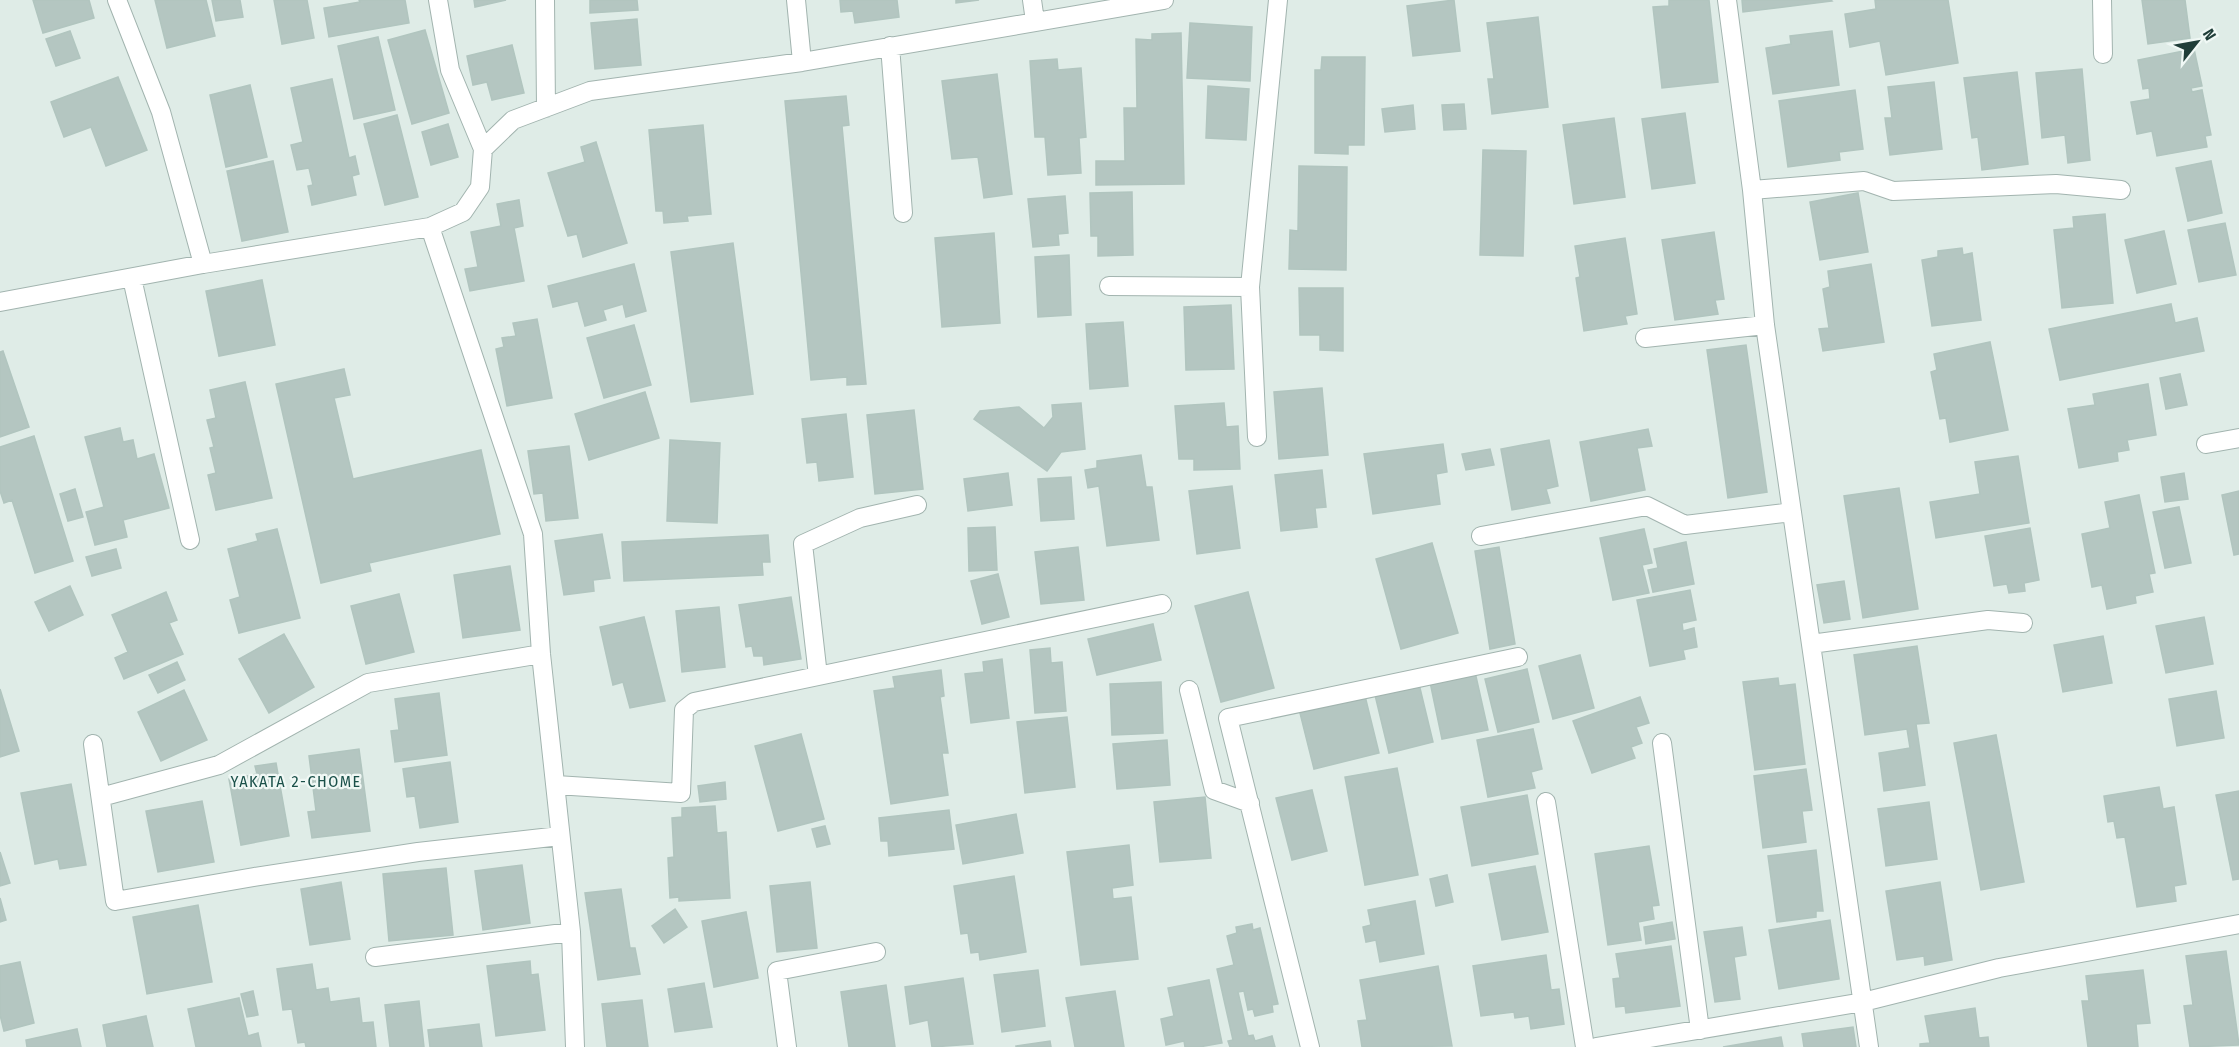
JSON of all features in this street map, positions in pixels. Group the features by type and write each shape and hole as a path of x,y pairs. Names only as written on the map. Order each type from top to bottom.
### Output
{"street":[{"path":"117,0 161,112 203,264"},
{"path":"0,302 203,264 430,227 463,212 480,187 483,149 450,70 438,0"},
{"path":"545,0 546,108"},
{"path":"796,0 802,62"},
{"path":"1032,0 1035,21"},
{"path":"483,149 513,120 590,91 802,62 1159,0"},
{"path":"1257,437 1250,287 1278,0"},
{"path":"1727,0 1752,190 1765,325 1869,1047"},
{"path":"2102,0 2103,54"},
{"path":"890,46 903,213"},
{"path":"1752,190 1864,180 1893,191 2056,184 2121,190"},
{"path":"430,227 532,534 541,654 571,932 574,1047"},
{"path":"132,278 190,540"},
{"path":"1109,286 1250,287"},
{"path":"1645,338 1765,325"},
{"path":"2206,444 2239,438"},
{"path":"818,676 803,544 860,519 917,505"},
{"path":"1481,536 1647,506 1685,525 1792,512"},
{"path":"556,784 681,792 684,710 694,702 1162,604"},
{"path":"1811,644 1988,620 2023,623"},
{"path":"101,797 219,765 368,683 541,654"},
{"path":"1310,1047 1228,718 1518,657"},
{"path":"1189,690 1214,790 1250,803"},
{"path":"1662,743 1700,1030"},
{"path":"93,744 115,901 418,852 560,836"},
{"path":"1546,802 1584,1047"},
{"path":"1596,1047 1863,1002 1999,968 2239,924"},
{"path":"375,957 571,932"},
{"path":"787,1047 777,971 876,952"}],"building":[{"path":"33,0 89,0 94,18 43,33"},
{"path":"155,0 206,0 215,36 167,48"},
{"path":"212,0 240,0 243,17 216,21"},
{"path":"274,0 307,0 314,38 282,44"},
{"path":"359,0 405,0 409,23 329,37 324,8 360,2"},
{"path":"474,0 506,0 475,7"},
{"path":"590,0 637,0 638,10 590,13"},
{"path":"840,0 897,0 899,17 855,23 853,11 841,12"},
{"path":"956,0 979,0 956,3"},
{"path":"1454,0 1460,51 1413,56 1407,6"},
{"path":"1669,0 1709,0 1718,82 1662,88 1653,7 1669,6"},
{"path":"1742,0 1831,0 1832,1 1743,12"},
{"path":"1875,0 1948,0 1958,63 1886,75 1880,41 1850,47 1845,14 1876,9"},
{"path":"2142,0 2185,0 2190,38 2148,44"},
{"path":"1538,17 1548,107 1492,114 1488,79 1494,79 1487,23"},
{"path":"637,19 641,65 595,69 591,23"},
{"path":"1190,23 1252,27 1250,81 1187,78"},
{"path":"425,30 449,113 412,124 388,40"},
{"path":"70,31 80,58 56,66 46,39"},
{"path":"1832,31 1839,85 1773,94 1766,48 1791,44 1790,36"},
{"path":"1181,33 1184,184 1096,185 1096,161 1125,161 1124,108 1137,108 1136,39 1152,40 1152,34"},
{"path":"378,37 395,110 354,119 338,46"},
{"path":"512,45 524,93 492,100 487,82 473,85 467,56"},
{"path":"2194,49 2202,86 2191,88 2192,92 2202,90 2211,135 2205,136 2207,147 2157,156 2152,131 2137,134 2131,102 2150,99 2149,88 2143,89 2138,60"},
{"path":"1322,57 1365,57 1364,145 1348,145 1348,154 1315,153 1315,70 1321,70"},
{"path":"1057,59 1058,70 1081,68 1086,137 1079,138 1081,173 1048,175 1045,137 1035,137 1030,61"},
{"path":"2082,69 2090,160 2068,163 2065,135 2042,138 2036,73"},
{"path":"2017,72 2028,164 1982,170 1978,137 1972,138 1964,78"},
{"path":"997,74 1012,194 984,198 978,157 952,159 942,81"},
{"path":"118,77 147,150 106,166 91,127 64,137 51,102"},
{"path":"332,79 349,158 355,156 359,174 352,176 356,195 312,205 308,186 313,185 309,168 297,170 291,145 303,142 291,88"},
{"path":"1934,82 1942,149 1890,155 1885,118 1892,118 1888,87"},
{"path":"250,85 267,157 226,167 210,95"},
{"path":"1208,86 1249,89 1246,140 1206,138"},
{"path":"1855,90 1863,149 1839,152 1840,160 1788,167 1779,101"},
{"path":"846,96 849,125 842,126 866,384 847,385 847,377 811,380 785,101"},
{"path":"1464,104 1466,129 1444,130 1442,105"},
{"path":"1413,105 1415,129 1385,132 1382,109"},
{"path":"1685,113 1695,183 1652,189 1642,119"},
{"path":"397,115 418,197 385,205 364,124"},
{"path":"1614,118 1625,197 1574,204 1563,125"},
{"path":"448,124 458,157 431,165 422,132"},
{"path":"703,125 711,214 687,216 688,221 664,223 663,211 656,211 649,130"},
{"path":"596,142 627,243 583,257 577,234 568,236 548,173 585,162 581,147"},
{"path":"1483,150 1526,151 1523,256 1480,255"},
{"path":"273,161 288,232 242,241 227,171"},
{"path":"2211,161 2222,213 2188,221 2176,168"},
{"path":"1299,166 1347,167 1346,270 1289,269 1290,230 1298,231"},
{"path":"1132,192 1133,255 1098,256 1098,236 1091,236 1090,193"},
{"path":"1858,193 1868,252 1820,260 1810,202"},
{"path":"1065,196 1068,233 1058,234 1059,245 1033,247 1028,199"},
{"path":"519,200 523,226 514,228 524,281 470,291 465,269 478,267 471,232 501,226 497,204"},
{"path":"2105,214 2113,303 2062,308 2054,230 2074,228 2073,217"},
{"path":"2225,223 2236,275 2199,282 2188,230"},
{"path":"2164,231 2176,284 2137,293 2125,240"},
{"path":"1714,232 1724,299 1715,300 1718,314 1675,320 1662,240"},
{"path":"994,233 1000,323 942,327 935,238"},
{"path":"1625,238 1637,314 1625,316 1627,324 1584,331 1576,278 1580,277 1575,246"},
{"path":"733,243 753,394 691,402 671,252"},
{"path":"1962,248 1963,255 1972,253 1981,320 1932,326 1922,260 1938,257 1938,251"},
{"path":"1069,255 1071,315 1038,317 1035,257"},
{"path":"634,264 646,311 626,317 623,304 603,310 606,320 585,326 578,301 553,307 548,286"},
{"path":"1871,264 1884,342 1823,351 1819,329 1829,328 1823,289 1830,287 1828,271"},
{"path":"262,280 275,345 219,356 206,291"},
{"path":"1299,288 1343,288 1343,351 1320,350 1320,335 1300,335"},
{"path":"2171,304 2175,323 2197,318 2204,351 2060,380 2049,329"},
{"path":"1231,305 1234,369 1186,370 1184,307"},
{"path":"537,319 552,398 507,406 496,349 504,347 502,338 516,336 513,323"},
{"path":"1123,322 1128,386 1090,389 1086,324"},
{"path":"634,325 651,385 604,398 587,338"},
{"path":"1990,342 2008,430 1950,442 1946,418 1940,419 1931,372 1937,370 1934,354"},
{"path":"1746,345 1767,492 1728,498 1707,350"},
{"path":"3,351 29,427 0,437 0,352"},
{"path":"344,369 350,395 334,398 353,479 481,450 500,534 369,563 371,571 321,583 276,384"},
{"path":"2180,374 2187,405 2166,409 2160,378"},
{"path":"245,382 272,498 216,510 208,475 216,473 210,448 214,447 207,420 216,418 210,390"},
{"path":"2148,384 2156,435 2127,440 2129,450 2117,452 2118,461 2079,468 2068,409 2095,405 2093,394"},
{"path":"1322,388 1328,455 1279,459 1274,392"},
{"path":"645,392 659,438 589,460 575,414"},
{"path":"1081,403 1085,449 1061,452 1047,471 974,419 980,411 1019,407 1044,428 1053,417 1052,405"},
{"path":"1224,403 1226,427 1238,426 1240,469 1194,470 1194,459 1179,459 1175,406"},
{"path":"914,410 923,489 875,494 867,415"},
{"path":"846,414 853,477 819,481 817,462 807,463 802,419"},
{"path":"120,428 123,442 133,440 137,459 154,454 169,508 123,520 127,537 95,545 86,512 104,507 85,437"},
{"path":"1648,429 1652,446 1637,448 1645,490 1591,501 1580,442"},
{"path":"34,436 73,561 35,573 12,500 4,503 0,491 0,447"},
{"path":"670,440 720,443 717,523 667,521"},
{"path":"1549,440 1558,486 1546,489 1550,503 1512,510 1501,449"},
{"path":"1443,444 1447,472 1436,474 1440,504 1373,514 1364,454"},
{"path":"569,446 578,518 546,521 543,493 534,494 528,451"},
{"path":"1490,449 1494,465 1466,470 1462,454"},
{"path":"1141,455 1146,487 1152,487 1159,540 1107,546 1099,486 1088,488 1085,470 1097,468 1097,461"},
{"path":"2018,456 2029,523 1936,538 1930,502 1980,494 1975,462"},
{"path":"1322,470 1326,507 1315,508 1317,527 1281,531 1275,475"},
{"path":"1008,473 1012,505 968,511 964,479"},
{"path":"2184,473 2188,499 2165,502 2161,477"},
{"path":"1071,477 1074,519 1041,521 1038,479"},
{"path":"1232,486 1240,548 1197,554 1189,491"},
{"path":"1899,488 1918,609 1863,618 1844,496"},
{"path":"75,489 83,517 68,521 60,494"},
{"path":"2239,491 2239,554 2234,555 2222,495"},
{"path":"2139,495 2155,573 2149,574 2153,592 2135,596 2136,603 2107,609 2102,585 2092,587 2082,534 2110,528 2105,502"},
{"path":"2179,507 2191,563 2165,568 2153,512"},
{"path":"995,527 997,570 969,571 968,528"},
{"path":"2030,528 2039,580 2024,583 2025,591 2009,593 2007,584 1994,586 1985,536"},
{"path":"277,529 300,618 239,633 230,600 240,597 228,549 258,541 256,534"},
{"path":"1644,529 1652,563 1642,565 1649,593 1613,600 1600,538"},
{"path":"602,534 610,578 593,580 594,591 564,595 555,541"},
{"path":"768,535 770,562 762,562 763,575 624,581 622,542"},
{"path":"1686,542 1694,584 1653,592 1648,570 1658,568 1654,549"},
{"path":"1432,543 1458,633 1401,649 1376,559"},
{"path":"1078,547 1084,600 1041,604 1035,552"},
{"path":"1499,547 1515,644 1490,649 1475,551"},
{"path":"116,549 121,568 92,576 86,557"},
{"path":"510,566 520,630 463,638 454,575"},
{"path":"998,574 1009,617 982,624 971,581"},
{"path":"1844,581 1850,619 1824,623 1817,585"},
{"path":"70,586 83,615 49,631 35,602"},
{"path":"1690,590 1696,620 1682,623 1683,631 1694,628 1697,647 1683,650 1685,659 1650,666 1637,600"},
{"path":"166,592 177,620 169,623 183,654 124,679 115,658 128,652 112,615"},
{"path":"1248,592 1274,688 1221,702 1195,606"},
{"path":"399,594 414,652 366,664 351,606"},
{"path":"791,597 801,659 764,665 763,656 754,656 752,646 746,647 739,605"},
{"path":"719,607 725,667 682,672 676,611"},
{"path":"644,617 665,701 630,708 623,682 613,685 600,627"},
{"path":"2204,617 2213,664 2166,673 2156,626"},
{"path":"1153,624 1161,660 1097,675 1088,639"},
{"path":"284,634 314,687 269,713 239,659"},
{"path":"2103,636 2112,683 2063,692 2054,645"},
{"path":"1917,646 1929,723 1916,724 1925,785 1884,791 1879,753 1910,748 1907,729 1865,735 1854,655"},
{"path":"1050,648 1051,663 1062,662 1066,711 1035,713 1030,650"},
{"path":"1580,655 1594,708 1553,719 1539,666"},
{"path":"1002,659 1009,718 971,723 965,674 984,672 983,662"},
{"path":"177,662 185,680 158,693 149,675"},
{"path":"1527,669 1539,722 1498,732 1485,679"},
{"path":"941,670 944,696 940,697 948,753 942,753 948,795 891,804 874,691 895,688 893,677"},
{"path":"1475,672 1488,730 1442,739 1430,682"},
{"path":"1778,678 1779,686 1795,684 1805,764 1755,770 1743,682"},
{"path":"1161,682 1163,733 1112,735 1110,684"},
{"path":"1419,684 1433,742 1389,753 1375,695"},
{"path":"0,689 19,751 0,757"},
{"path":"184,690 207,740 161,761 138,712"},
{"path":"2216,691 2224,738 2177,746 2169,699"},
{"path":"439,693 447,755 395,762 391,731 399,730 395,699"},
{"path":"1365,696 1379,753 1314,769 1300,713"},
{"path":"1640,697 1649,723 1636,727 1642,743 1631,747 1635,758 1592,773 1573,721"},
{"path":"1067,717 1075,787 1025,793 1017,722"},
{"path":"1533,729 1542,769 1531,772 1535,788 1488,797 1477,740"},
{"path":"801,734 824,819 778,831 755,746"},
{"path":"1996,735 2024,882 1981,890 1954,743"},
{"path":"1167,740 1170,785 1117,789 1113,744"},
{"path":"359,749 370,831 312,838 308,812 316,811 309,756"},
{"path":"450,762 458,822 420,828 415,796 407,797 403,769"},
{"path":"276,763 289,836 241,845 229,779 257,774 255,766"},
{"path":"1397,768 1418,875 1365,885 1345,777"},
{"path":"1806,769 1812,810 1802,811 1806,842 1763,848 1754,776"},
{"path":"725,782 726,799 700,802 698,786"},
{"path":"71,784 86,865 60,869 58,859 35,864 21,793"},
{"path":"2159,787 2163,809 2174,807 2186,884 2174,886 2176,901 2137,907 2125,837 2117,838 2114,821 2108,822 2104,796"},
{"path":"1312,790 1327,851 1292,860 1276,798"},
{"path":"2239,791 2239,879 2233,880 2216,795"},
{"path":"1527,795 1538,854 1472,866 1461,807"},
{"path":"1205,797 1211,858 1160,862 1154,802"},
{"path":"202,801 214,862 158,872 146,811"},
{"path":"1929,802 1937,859 1886,866 1878,809"},
{"path":"715,806 717,833 726,832 730,898 679,901 679,897 670,898 668,858 674,857 672,818 682,817 682,808"},
{"path":"949,810 954,849 889,856 888,841 881,841 879,818"},
{"path":"1016,814 1023,853 963,864 956,825"},
{"path":"825,826 830,844 817,847 812,829"},
{"path":"1129,845 1133,885 1112,888 1113,899 1131,897 1138,959 1081,965 1067,852"},
{"path":"1649,846 1659,905 1652,906 1654,919 1638,922 1641,940 1608,945 1595,854"},
{"path":"1816,850 1823,911 1816,911 1816,917 1777,922 1768,856"},
{"path":"0,852 10,883 0,886"},
{"path":"522,865 530,923 483,930 475,871"},
{"path":"1535,866 1548,932 1502,940 1489,874"},
{"path":"446,868 453,935 389,941 383,874"},
{"path":"1447,875 1453,902 1436,906 1430,879"},
{"path":"1014,876 1026,952 980,960 979,952 971,953 968,933 961,934 954,886"},
{"path":"341,882 350,939 310,945 301,889"},
{"path":"810,882 817,948 777,952 770,886"},
{"path":"1940,882 1952,960 1925,965 1924,956 1897,960 1886,891"},
{"path":"621,889 630,948 635,948 640,974 598,980 585,893"},
{"path":"0,898 6,920 0,922"},
{"path":"1415,901 1424,954 1380,962 1376,940 1366,942 1363,927 1371,925 1368,910"},
{"path":"198,905 212,982 147,994 133,917"},
{"path":"675,909 687,927 664,943 652,926"},
{"path":"746,912 758,978 714,987 702,921"},
{"path":"1830,920 1839,979 1779,989 1769,930"},
{"path":"1672,922 1675,939 1646,944 1644,927"},
{"path":"1252,924 1253,930 1260,928 1278,1004 1272,1005 1273,1012 1255,1016 1253,1009 1248,1010 1244,991 1238,992 1248,1036 1253,1035 1255,1041 1272,1036 1275,1047 1230,1047 1228,1041 1233,1040 1217,969 1234,965 1227,936 1237,933 1236,927"},
{"path":"1742,927 1746,955 1734,957 1740,999 1715,1002 1704,932"},
{"path":"1671,946 1680,1006 1626,1013 1625,1006 1616,1007 1613,979 1620,978 1616,954"},
{"path":"2226,951 2239,1045 2190,1047 2184,1006 2193,1005 2186,956"},
{"path":"1546,955 1551,990 1559,989 1564,1024 1531,1029 1529,1016 1515,1018 1514,1012 1481,1016 1473,966"},
{"path":"530,961 531,975 538,974 545,1030 496,1036 487,966"},
{"path":"20,962 34,1023 4,1031 0,1015 0,966"},
{"path":"312,964 316,990 328,988 330,1002 359,998 362,1023 373,1022 376,1047 306,1047 305,1042 298,1043 292,1009 283,1010 277,969"},
{"path":"1438,966 1452,1046 1362,1047 1358,1021 1367,1020 1360,980"},
{"path":"1038,970 1045,1026 1002,1032 994,975"},
{"path":"2143,970 2150,1023 2136,1024 2138,1047 2088,1047 2082,1001 2089,1001 2086,976"},
{"path":"963,978 973,1044 932,1047 928,1020 910,1024 905,987"},
{"path":"1209,980 1222,1043 1185,1047 1184,1041 1166,1045 1161,1019 1174,1016 1168,988"},
{"path":"704,983 712,1027 675,1032 668,989"},
{"path":"886,985 895,1047 849,1047 841,992"},
{"path":"253,991 258,1015 247,1017 241,994"},
{"path":"1115,991 1124,1047 1075,1047 1066,998"},
{"path":"239,998 248,1036 258,1033 261,1047 196,1047 188,1009"},
{"path":"642,1000 648,1047 607,1047 602,1004"},
{"path":"419,1001 424,1047 390,1047 385,1005"},
{"path":"1975,1008 1979,1038 1988,1037 1989,1047 1920,1047 1920,1044 1930,1043 1925,1016"},
{"path":"146,1016 153,1047 107,1047 103,1025"},
{"path":"479,1024 482,1047 430,1047 428,1030"},
{"path":"1853,1027 1856,1047 1804,1047 1802,1034"},
{"path":"77,1029 81,1047 27,1047 26,1040"},
{"path":"1781,1037 1783,1047 1723,1047"},
{"path":"1050,1041 1051,1047 1016,1047 1016,1046"}],"district":[{"name":"YAKATA 2-CHOME","path":"296,781"}]}
